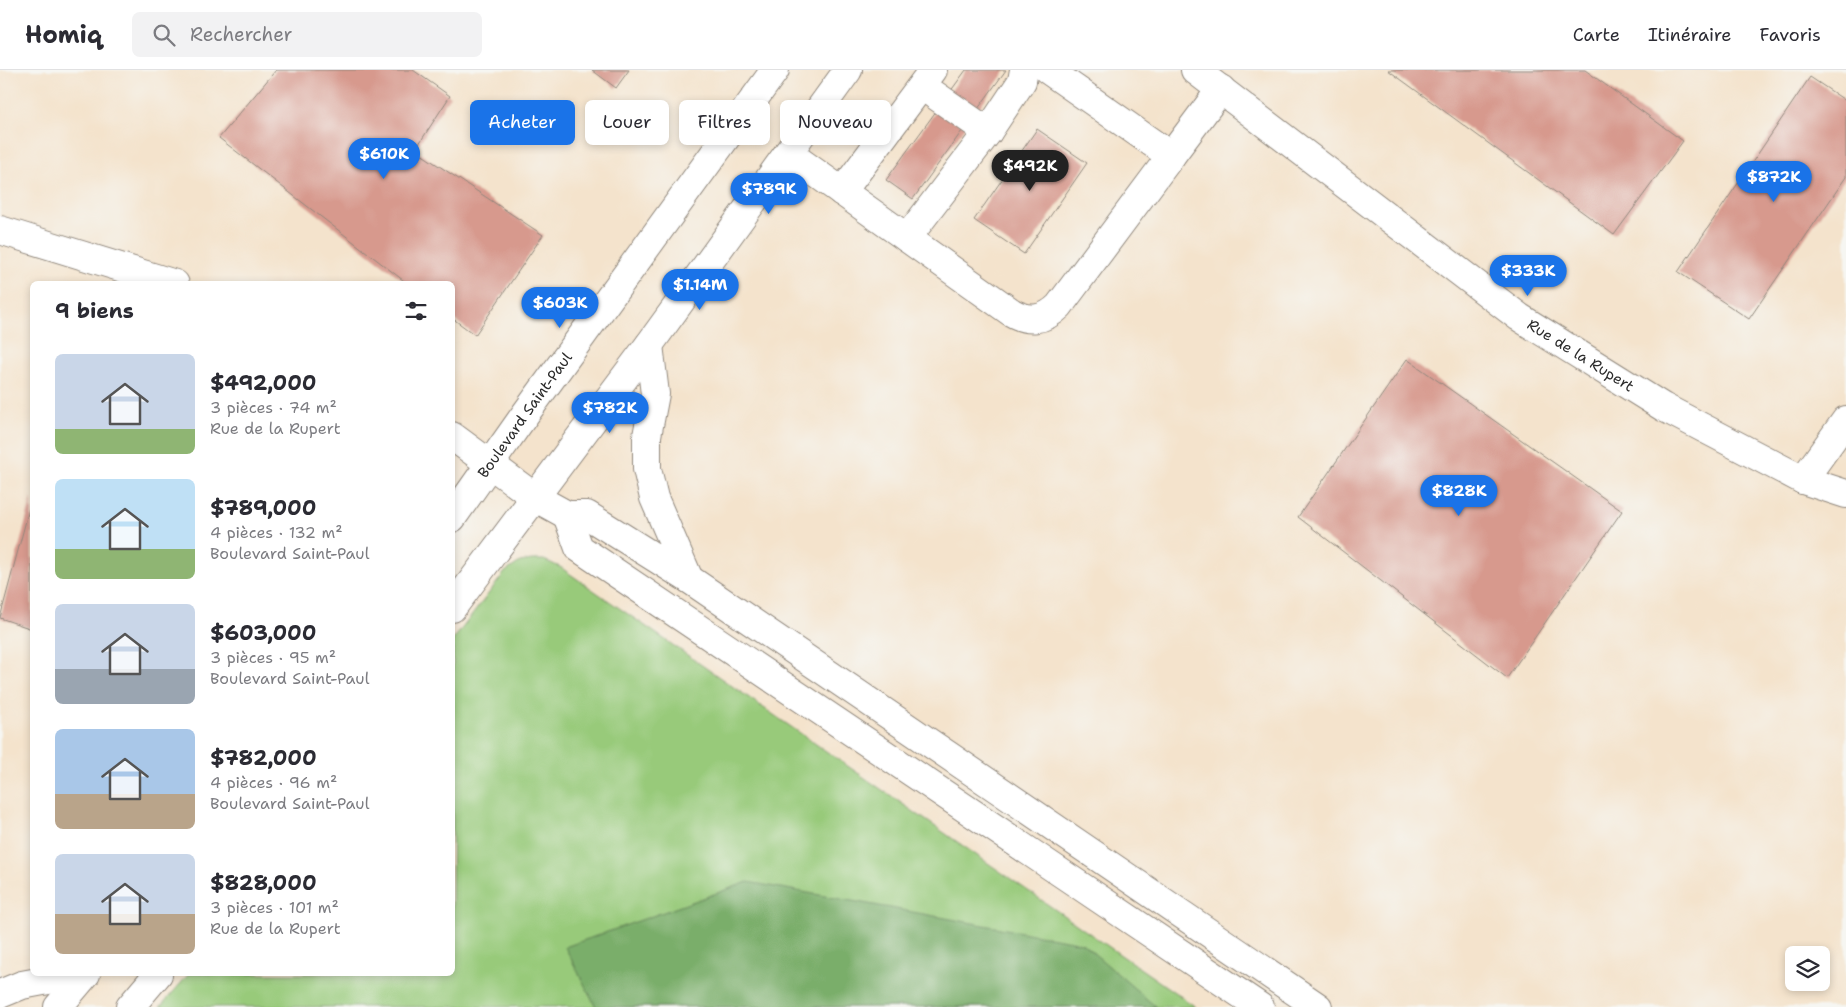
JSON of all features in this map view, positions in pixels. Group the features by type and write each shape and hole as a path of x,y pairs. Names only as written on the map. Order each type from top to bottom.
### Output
{"main road":[{"name":"Boulevard Saint-Paul","path":"455,514 775,70"},
{"path":"455,604 649,345 848,70"},
{"path":"907,238 988,132 1022,81 1024,70"},
{"path":"1048,70 1171,156"},
{"name":"Rue de la Rupert","path":"1194,70 1519,317 1663,407 1803,480 1846,494"},
{"path":"842,192 927,78 988,132"},
{"path":"788,153 1011,312 1026,319 1041,318 1059,306 1221,89"},
{"path":"0,230 165,281"},
{"path":"649,345 655,394 647,436 647,469 654,498 690,579"},
{"path":"1803,480 1846,420"},
{"path":"455,438 536,498 567,515 587,515 690,579 1318,1007"},
{"path":"567,515 579,548 1260,1007"},
{"path":"0,994 22,985 69,976"},
{"path":"58,1007 84,976"},
{"path":"130,1007 156,976"}],"green space":[{"path":"544,560 560,567 1196,1007 160,1007 187,976 455,976 455,637 505,572 520,562"},
{"path":"748,882 1082,943 1156,1007 596,1007 565,947"}],"building":[{"path":"276,70 413,70 450,96 415,150 543,235 475,335 455,320 455,281 404,281 219,138"},
{"path":"592,70 629,70 616,88"},
{"path":"966,70 1006,70 913,199 886,180"},
{"path":"1388,70 1585,70 1683,141 1614,235"},
{"path":"1810,77 1846,101 1846,177 1749,319 1678,272"},
{"path":"1037,129 1087,163 1024,254 974,220"},
{"path":"1407,359 1622,511 1507,678 1298,517"},
{"path":"30,506 30,628 0,618"}]}
